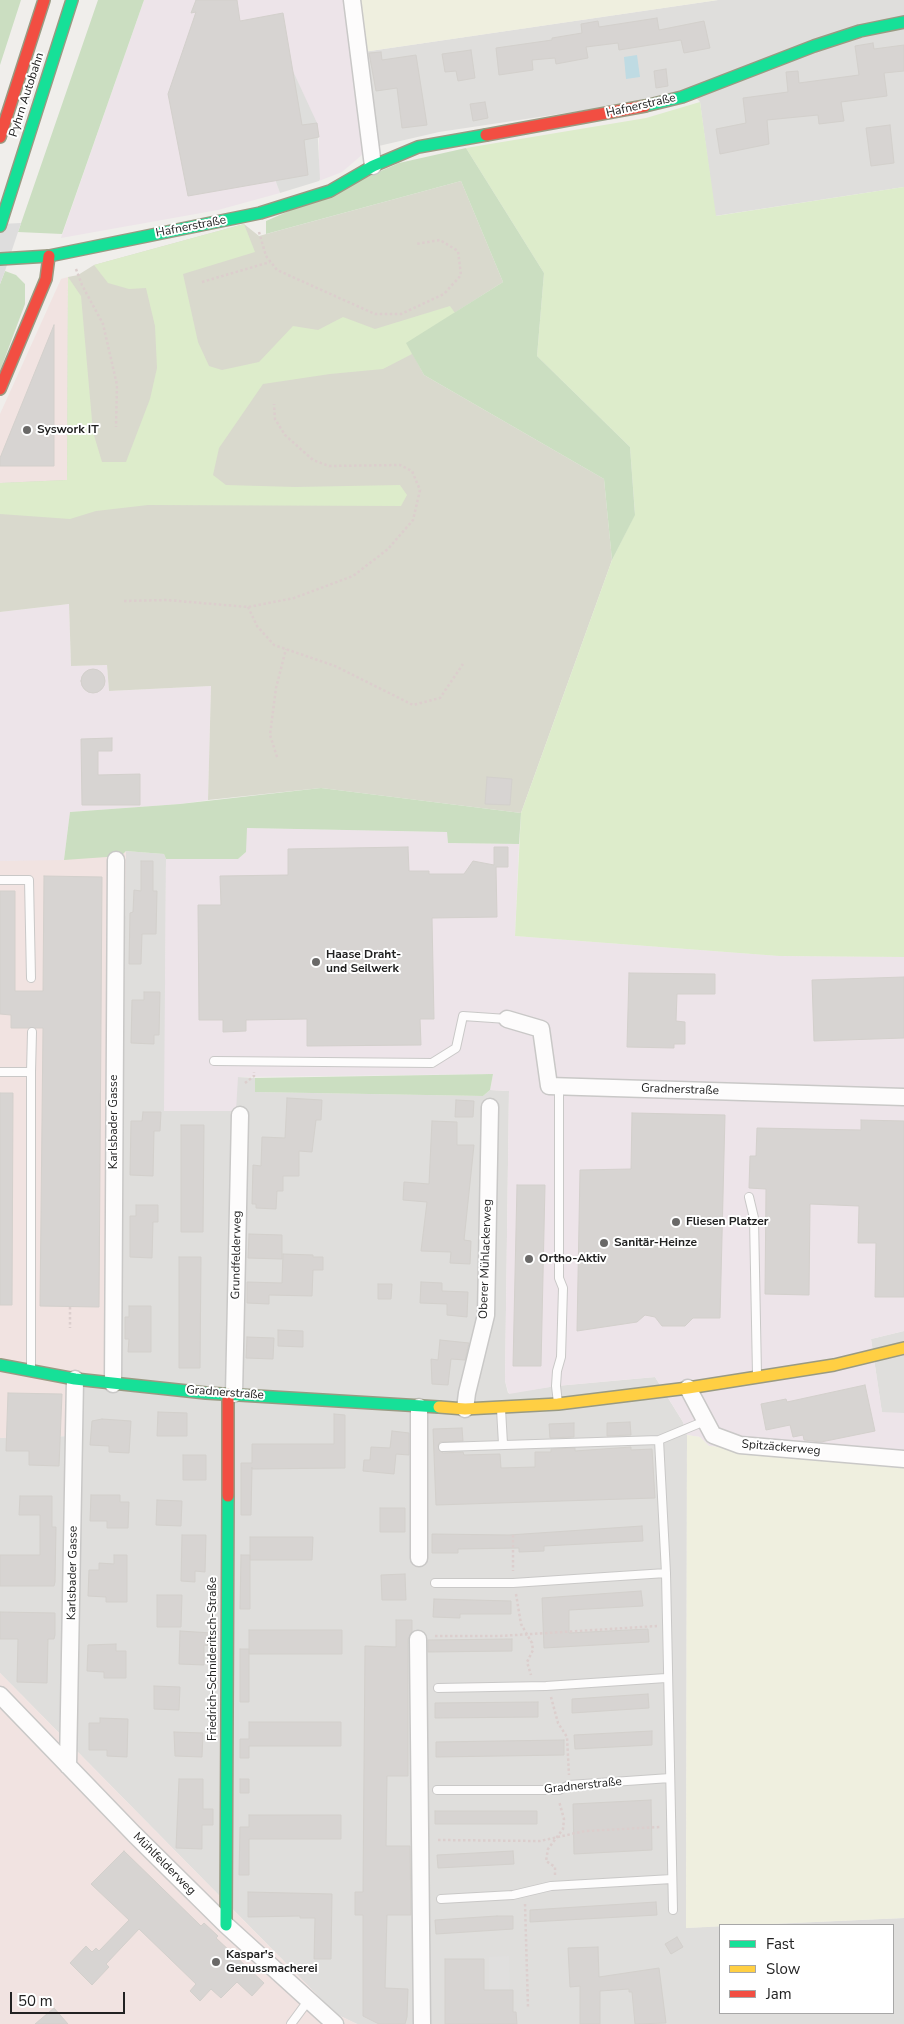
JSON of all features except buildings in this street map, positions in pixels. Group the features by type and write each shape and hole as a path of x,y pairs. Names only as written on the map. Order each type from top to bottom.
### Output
{"main road":[{"name":"Pyhrn Autobahn","path":"0,137 44,0"},
{"name":"Pyhrn Autobahn","path":"0,225 72,0"},
{"name":"Hafnerstraße","path":"0,259 49,256 260,213 330,191 372,166 418,147 624,111 682,97 814,46 860,31 904,22"},
{"path":"0,388 46,279 49,256"},
{"name":"Gradnerstraße","path":"0,1365 113,1384 231,1394 465,1409 558,1404 688,1388 834,1365 904,1348"},
{"name":"Friedrich-Schnideritsch-Straße","path":"226,1925 231,1394"}],"street":[{"path":"352,0 372,166"},
{"name":"Karlsbader Gasse","path":"113,1384 116,860"},
{"path":"507,1019 540,1029 549,1086 559,1086"},
{"name":"Gradnerstraße","path":"559,1086 904,1098"},
{"name":"Oberer Mühlackerweg","path":"465,1409 467,1393 486,1314 490,1107"},
{"name":"Grundfelderweg","path":"231,1394 240,1115"},
{"name":"Karlsbader Gasse","path":"68,1766 75,1379"},
{"name":"Spitzäckerweg","path":"688,1388 713,1435 740,1445 904,1459"},
{"path":"419,1407 419,1558"},
{"path":"418,1639 422,2024"},
{"name":"Mühlfelderweg","path":"0,1695 226,1925 308,2001 336,2024"}],"lane":[{"path":"0,880 29,880 31,978"},
{"path":"214,1062 432,1063 456,1048 462,1016 507,1019"},
{"path":"31,1371 32,1032"},
{"path":"0,1072 31,1072"},
{"path":"558,1404 556,1379 561,1357 563,1288 559,1278 559,1086"},
{"path":"749,1197 754,1218 757,1377"},
{"path":"501,1408 502,1444"},
{"path":"443,1446 659,1440 706,1421"},
{"path":"659,1440 666,1573 666,1678 673,1910"},
{"path":"435,1583 514,1584 666,1573"},
{"path":"438,1688 533,1687 666,1678"},
{"name":"Gradnerstraße","path":"437,1790 559,1790 570,1785 670,1778"},
{"path":"440,1899 514,1895 551,1886 672,1879"},
{"path":"291,2024 308,2001"}],"path":[{"path":"260,213 259,236 266,256 277,270 375,314 401,314 444,294 462,275 458,251 440,240 416,244"},
{"path":"71,251 82,285 103,324 118,385 116,427"},
{"path":"202,282 271,262"},
{"path":"124,601 167,600 248,607 294,598 352,576 388,549 413,520 420,490 412,471 400,465 329,466 313,460 285,435 275,419 274,404"},
{"path":"248,607 257,626 274,645 335,666 414,705 440,698 463,664"},
{"path":"277,757 270,735 276,688 286,650"},
{"path":"70,1306 70,1328"},
{"path":"514,1535 514,1584 521,1624 533,1650 527,1662 533,1687"},
{"path":"435,1636 527,1634 666,1625"},
{"path":"546,1686 558,1724 567,1737 570,1785"},
{"path":"551,1886 555,1867 546,1861 548,1849 563,1829 564,1819 559,1806 559,1790"},
{"path":"438,1840 540,1841 585,1831 671,1826"},
{"path":"524,1892 528,1943 528,2007"}],"shaded area":[{"path":"144,0 356,0 370,148 342,172 319,181 319,137 259,75 276,182 280,193 218,210 61,238"},
{"path":"718,0 904,0 904,187 715,216 700,102 693,94 439,132 370,148 363,52"},
{"path":"292,69 317,123 320,179 319,181 280,193 276,182 259,75"},
{"path":"461,181 503,282 407,343 424,375 604,479 612,560 521,813 321,788 208,800 211,686 109,691 107,665 71,666 69,604 0,612 0,483 67,480 68,277 78,275 94,265 244,224 259,236"},
{"path":"68,277 67,481 0,483 0,414 61,279"},
{"path":"69,604 71,666 107,665 109,691 211,686 208,800 180,804 70,812 64,860 0,861 0,612"},
{"path":"246,828 448,832 449,843 519,844 515,936 779,956 904,957 904,1331 871,1339 882,1412 904,1413 904,1467 709,1446 700,1437 687,1435 683,1422 655,1377 556,1386 509,1394 505,1381 509,1091 490,1090 493,1074 238,1077 236,1111 164,1111 166,859 238,859 246,852"},
{"path":"126,851 164,854 166,859 165,1111 237,1077 255,1078 255,1092 483,1096 490,1090 509,1091 505,1381 508,1393 556,1386 655,1377 683,1422 687,1435 686,1928 719,1926 719,2014 894,2014 894,1924 767,1924 904,1918 904,2024 357,2024 336,2014 0,1673 0,1438 71,1436 77,1381 118,1386"},
{"path":"126,851 118,1386 77,1381 71,1436 0,1438 0,861 121,856"},
{"path":"904,1331 904,1413 882,1413 871,1339"},
{"path":"0,1673 336,2014 357,2024 0,2024"},
{"path":"509,1956 510,1990 489,1990 489,1957"}],"green space":[{"path":"0,0 21,0 0,65"},
{"path":"98,0 144,0 62,234 18,232"},
{"path":"356,0 718,0 363,52"},
{"path":"700,102 716,216 904,187 904,957 779,956 515,936 521,813 612,560 635,514 630,447 537,356 544,273 466,148 646,118"},
{"path":"466,148 544,273 537,356 630,447 635,515 612,560 604,479 424,375 406,343 503,282 461,181 266,234 266,221 399,163"},
{"path":"244,224 255,252 183,274 198,342 209,366 222,370 259,362 293,326 318,330 343,317 375,329 450,306 455,313 407,343 412,354 383,369 330,374 263,384 219,448 213,475 226,485 295,487 400,485 407,495 401,506 148,505 96,511 70,519 0,514 0,483 67,480 68,277 81,296 93,432 102,462 126,462 150,399 157,368 155,326 146,288 129,289 108,283 94,265"},
{"path":"5,271 16,275 25,284 25,304 0,371 0,284"},
{"path":"321,788 521,813 519,844 448,843 447,832 247,828 246,852 238,859 166,859 164,854 126,851 121,856 64,860 70,812 180,804"},
{"path":"493,1074 490,1090 483,1096 255,1092 255,1078"},
{"path":"687,1435 700,1437 709,1446 904,1467 904,1918 773,1924 719,1924 719,1926 686,1928"}],"water":[{"path":"637,55 640,77 626,79 624,57"}],"pier":[{"path":"21,223 5,271 0,284 0,224"}],"traffic: fast":[{"path":"0,226 72,0"},
{"path":"645,106 682,97 814,46 860,31 904,22"},
{"path":"0,259 49,256 260,213 330,191 373,166 418,147 486,135"},
{"path":"0,1365 75,1379 206,1393 439,1407"},
{"path":"226,1925 228,1496"}],"traffic: slow":[{"path":"439,1407 465,1409 558,1404 688,1388 834,1365 904,1348"}],"traffic: jam":[{"path":"0,137 44,0"},
{"path":"486,135 645,106"},
{"path":"0,389 46,279 49,256"},
{"path":"228,1394 228,1496"}],"place":[{"name":"Syswork IT","path":"27,430"},
{"name":"Haase Draht- und Seilwerk","path":"316,962"},
{"name":"Fliesen Platzer","path":"676,1222"},
{"name":"Sanitär-Heinze","path":"604,1243"},
{"name":"Ortho-Aktiv","path":"529,1259"},
{"name":"Kaspar's Genussmacherei","path":"216,1962"}]}
